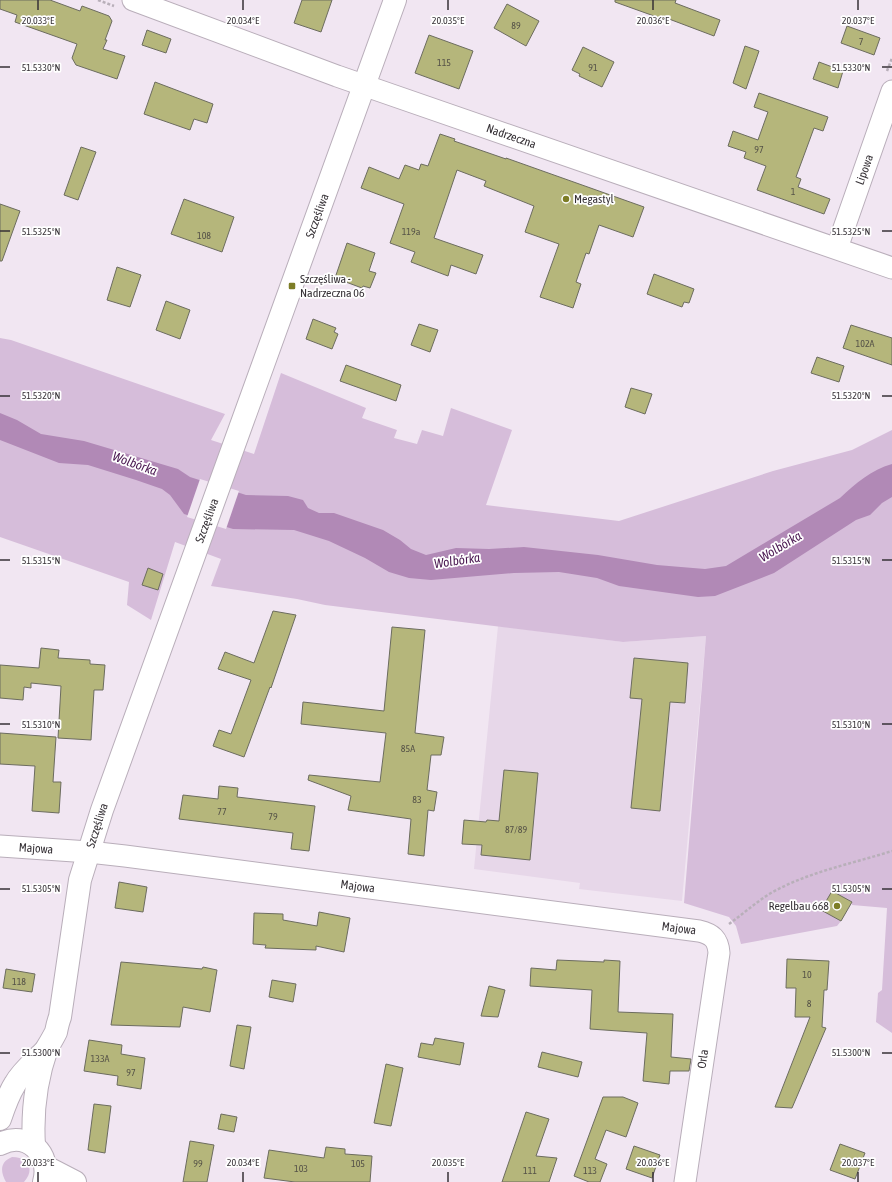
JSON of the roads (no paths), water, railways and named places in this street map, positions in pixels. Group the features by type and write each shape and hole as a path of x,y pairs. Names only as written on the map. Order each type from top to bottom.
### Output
{"street":[{"name":"Szczęśliwa","path":"34,1146 34,1111 38,1080 60,1017 80,880 102,810 395,0"},
{"name":"Nadrzeczna","path":"126,4 892,268"},
{"name":"Lipowa","path":"837,248 889,82"},
{"name":"Majowa","path":"0,846 89,852 699,931 707,933 713,937"},
{"name":"Orla","path":"685,1182 719,953 718,944 713,937"},
{"name":"Szczęśliwa","path":"0,1119 15,1083 48,1048"},
{"path":"0,1144 5,1141 25,1141 34,1146 42,1156 45,1174 56,1173 75,1182"}],"water":[{"name":"Wolbórka","path":"0,413 17,420 41,434 84,441 178,469 190,477 246,495 288,496 303,500 308,508 319,513 334,513 383,530 400,540 411,549 426,555 456,548 489,549 524,547 598,555 657,565 705,569 726,566 840,498 871,473 892,464 892,497 882,503 870,515 856,520 774,573 715,596 698,597 619,586 597,578 559,572 514,573 431,580 409,578 389,572 365,558 329,541 294,530 233,529 184,514 170,495 162,489 88,465 59,463 0,440"}],"place":[{"name":"Megastyl","path":"566,199"},
{"name":"Szczęśliwa - Nadrzeczna 06","path":"292,286"},
{"name":"Regelbau 668","path":"837,906"}]}
